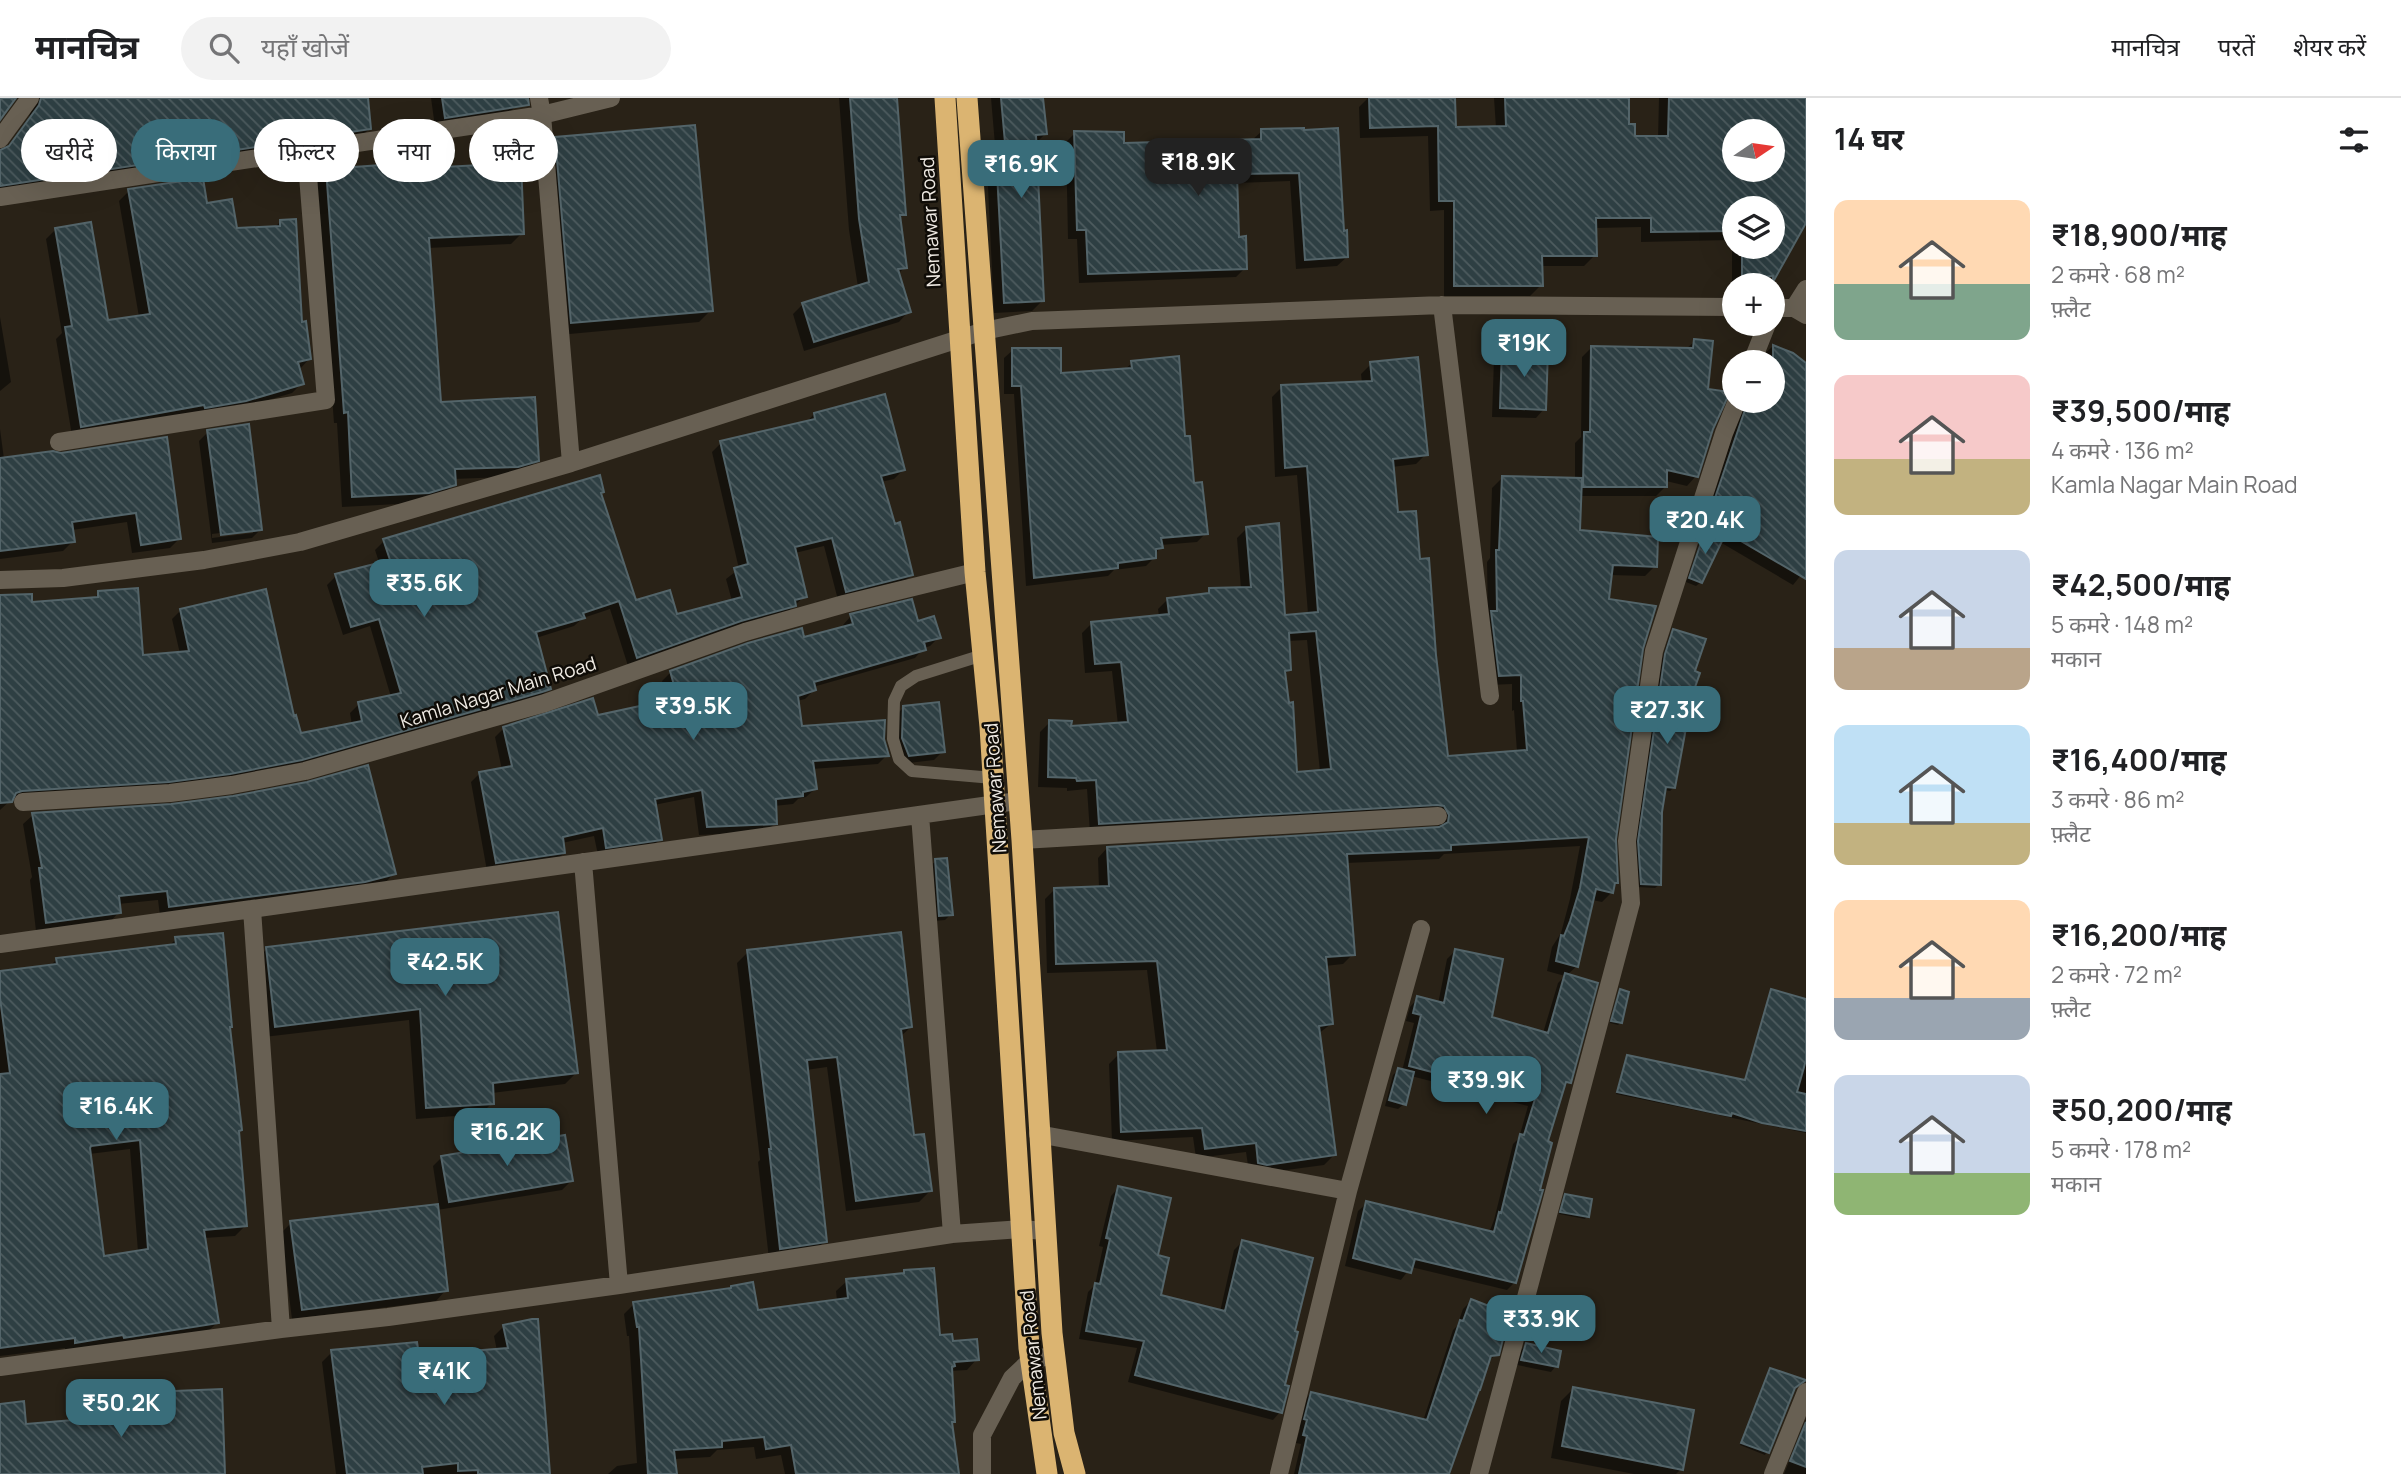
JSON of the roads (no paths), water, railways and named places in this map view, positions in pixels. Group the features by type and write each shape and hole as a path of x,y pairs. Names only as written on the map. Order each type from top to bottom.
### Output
{"highway":[{"name":"Nemawar Road","path":"945,98 975,572 995,805 1021,1229 1031,1360 1047,1474"},
{"name":"Nemawar Road","path":"967,98 1022,840 1045,1231 1055,1355 1073,1473"}],"street":[{"path":"0,139 30,98"},
{"path":"359,141 540,107 611,98"},
{"path":"540,107 571,463"},
{"path":"0,197 254,159"},
{"path":"59,442 326,400 308,182"},
{"path":"1800,312 1806,289"},
{"path":"1442,305 1490,696"},
{"path":"0,580 63,578 179,564 300,542 571,463 984,331 1032,321 1442,305 1722,307"},
{"path":"1479,1474 1631,903 1628,841 1654,651 1733,413"},
{"name":"Kamla Nagar Main Road","path":"23,802 170,793 305,771 545,704 745,632 844,604 975,572"},
{"path":"0,944 1018,801"},
{"path":"920,816 952,1234"},
{"path":"1022,840 1438,816"},
{"path":"583,862 619,1285"},
{"path":"251,909 281,1329"},
{"path":"1279,1474 1348,1191 1421,929"},
{"path":"1038,1134 1348,1191"},
{"path":"0,1367 619,1285 952,1234 1021,1229 1045,1231"},
{"path":"982,1474 982,1435 1012,1378 1031,1360 1055,1355"},
{"path":"1773,1474 1806,1392"}],"lane":[{"path":"983,655 916,676 901,685 894,701 893,738 899,759 912,771 993,778"}]}
